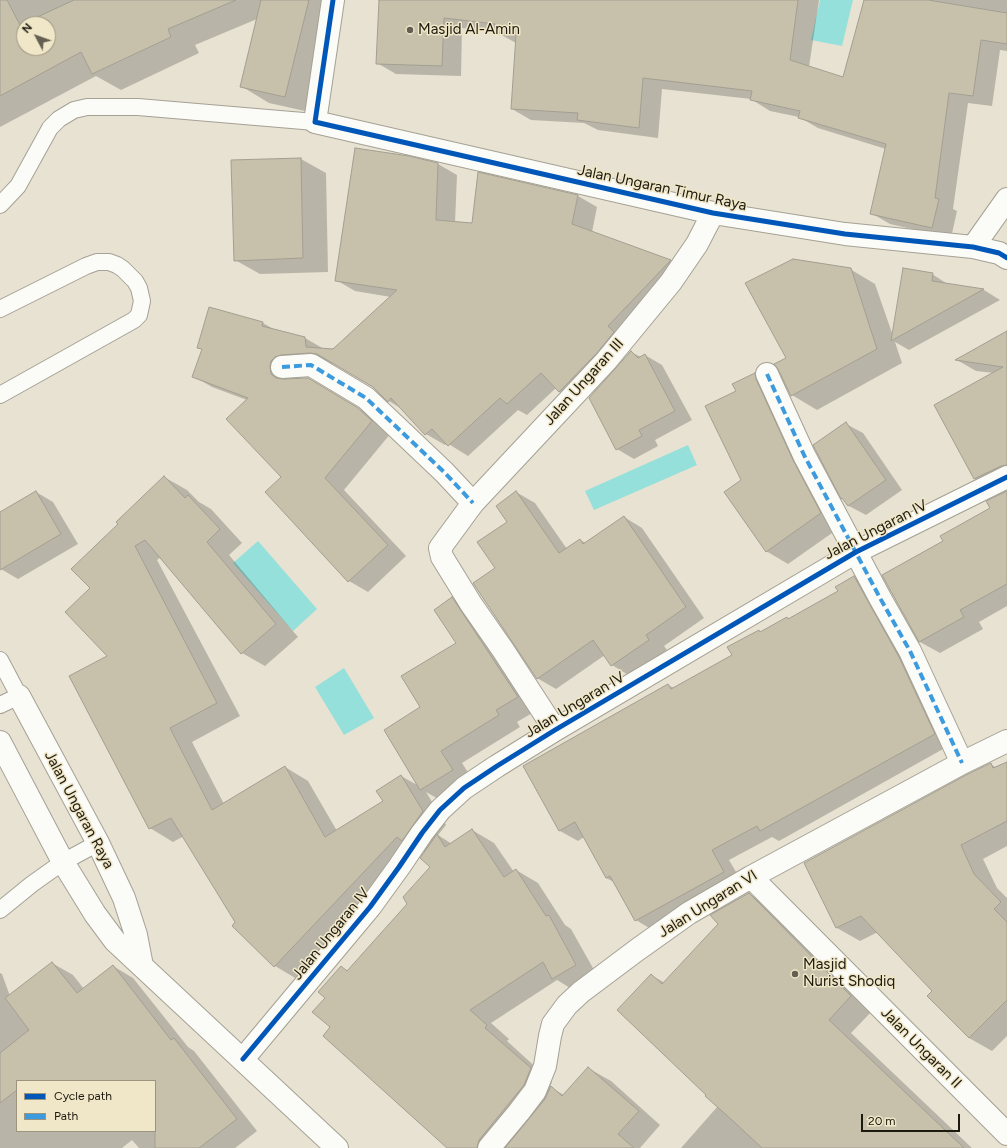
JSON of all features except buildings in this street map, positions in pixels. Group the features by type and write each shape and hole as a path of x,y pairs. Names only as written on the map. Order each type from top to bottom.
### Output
{"street":[{"path":"315,122 333,0"},
{"name":"Jalan Ungaran Timur Raya","path":"315,122 713,213 845,234 973,247 1000,253 1007,258"},
{"path":"973,247 1007,199"},
{"name":"Jalan Ungaran III","path":"555,730 471,604 442,557 440,548 473,503 606,361 666,288 697,244 713,213"},
{"path":"282,367 311,365 366,398 444,472 473,503"},
{"path":"767,374 804,455 910,651 962,763"},
{"name":"Jalan Ungaran IV","path":"243,1059 370,907 440,810 464,788 496,766 555,730 856,552 1007,477"},
{"name":"Jalan Ungaran Raya","path":"9,701 98,843 131,917 142,966"},
{"path":"0,742 63,862 95,914 115,941 337,1148"},
{"name":"Jalan Ungaran VI","path":"489,1148 535,1091 545,1066 550,1036 554,1024 567,1005 581,992 689,913 751,877 962,763 1007,742"},
{"name":"Jalan Ungaran II","path":"751,877 1007,1134"}],"lane":[{"path":"0,205 18,186 50,128 59,119 74,110 87,107 138,107 315,122"},
{"path":"0,309 97,262 109,262 117,265 127,272 139,288 142,301 138,315 134,320 0,395"},
{"name":"Jalan Ungaran Raya","path":"0,660 9,701"},
{"path":"0,910 32,884 63,862 98,843"}],"water":[{"path":"820,0 853,0 842,46 811,40"},
{"path":"688,445 697,465 594,510 585,491"},
{"path":"258,541 317,609 293,631 233,563"},
{"path":"344,668 374,718 344,735 315,687"}],"marked path":[{"path":"282,367 311,365 366,398 444,472 473,503"},
{"path":"767,374 804,455 910,651 962,763"}],"cycle path":[{"path":"333,0 315,122 713,213 845,234 973,247 999,253 1007,258"},
{"path":"243,1059 370,907 440,810 464,788 555,730 856,552 1007,477"}],"place":[{"name":"Masjid Al-Amin","path":"410,30"},
{"name":"Masjid Nurist Shodiq","path":"795,974"}]}
